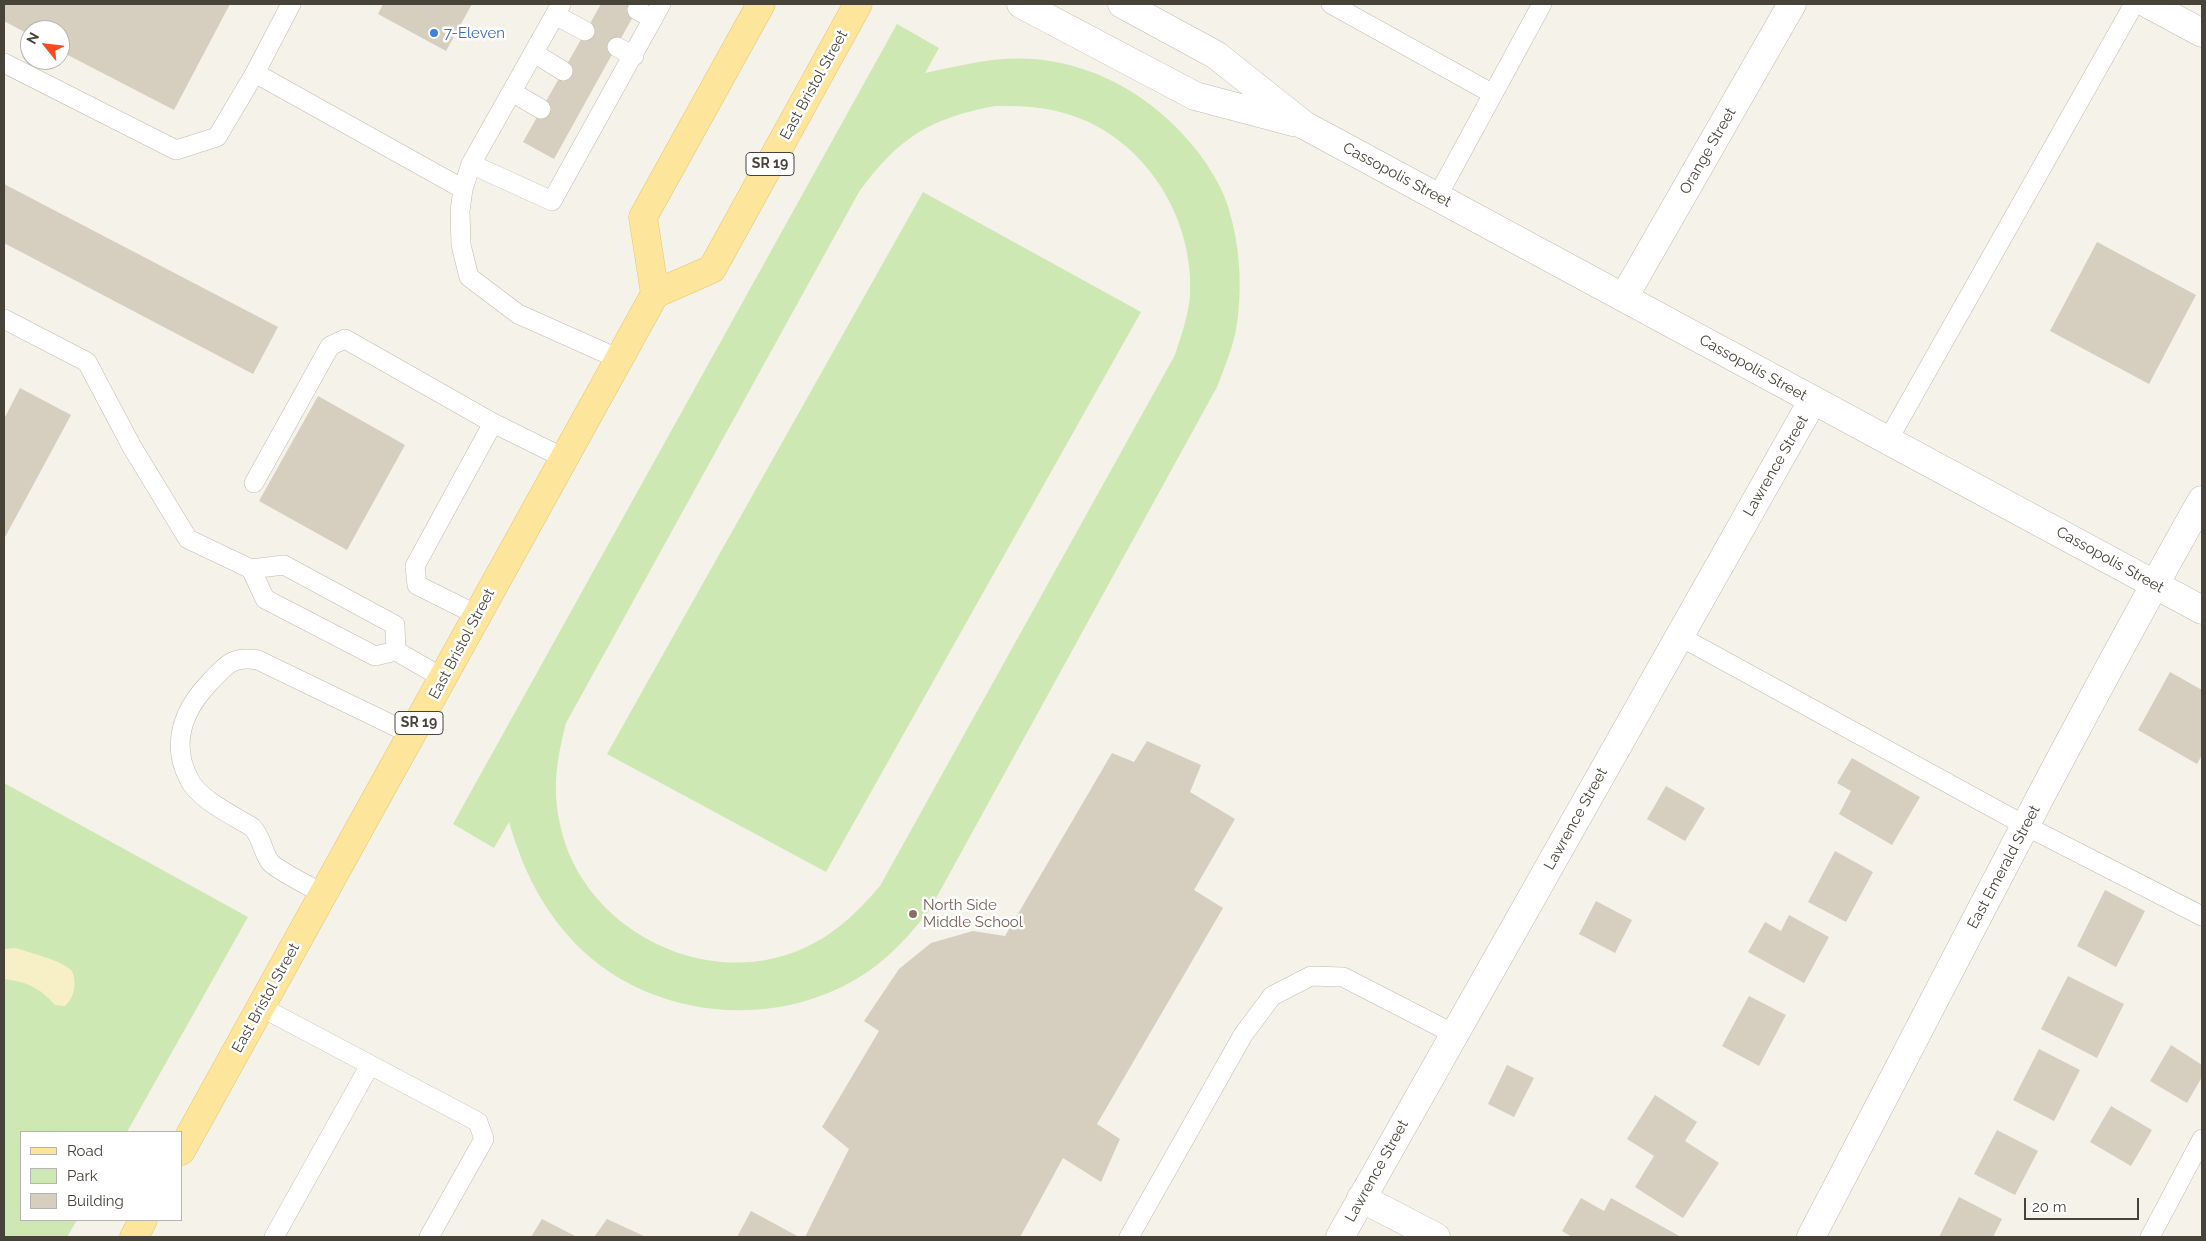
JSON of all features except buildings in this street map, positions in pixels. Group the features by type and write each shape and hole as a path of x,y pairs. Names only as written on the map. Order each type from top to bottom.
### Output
{"main road":[{"path":"655,294 643,217 761,4"},
{"name":"East Bristol Street","path":"182,1149 655,294 712,270 858,4"},
{"path":"134,1237 142,1221"}],"street":[{"name":"Cassopolis Street","path":"1021,4 1195,96 1304,126"},
{"name":"Cassopolis Street","path":"1122,4 1154,12 1216,55 1304,126 2202,610"},
{"name":"Orange Street","path":"1624,297 1792,4"},
{"path":"2148,4 2202,33"},
{"name":"Lawrence Street","path":"1340,1237 1813,400"},
{"name":"East Emerald Street","path":"1811,1237 2154,584 2202,500"},
{"path":"1361,1198 1436,1237"}],"lane":[{"path":"4,63 176,150 217,137 291,4"},
{"path":"1331,4 1493,94"},
{"path":"1437,197 1542,4"},
{"path":"1888,440 2134,4"},
{"path":"585,31 558,9 471,164 463,189 460,212 461,245 468,277 518,314 619,358"},
{"path":"471,164 552,202 580,130 601,92 634,56 650,11"},
{"path":"617,47 634,56"},
{"path":"534,53 564,70"},
{"path":"254,73 463,189"},
{"path":"512,92 541,109"},
{"path":"4,319 87,362 132,447 188,539 251,569 284,565 395,624 396,651"},
{"path":"254,483 330,346 345,339 493,422 564,458"},
{"path":"477,615 417,585 415,566 493,422"},
{"path":"251,569 265,599 375,656 396,651 443,678"},
{"path":"1679,636 2026,826 2202,916"},
{"path":"324,894 272,864 264,854 258,834 252,828 202,796 189,781 183,765 180,747 183,726 188,710 196,697 225,665 239,658 250,659 258,660 412,735"},
{"path":"1129,1237 1243,1036 1272,996 1311,976 1343,977 1454,1034"},
{"path":"261,1007 478,1122 484,1139 429,1237"},
{"path":"274,1237 370,1064"},
{"path":"2150,1237 2202,1140"}],"green space":[{"path":"897,24 939,48 925,73 979,62 1006,59 1034,59 1060,63 1109,79 1152,106 1172,123 1190,142 1213,174 1225,198 1232,223 1239,262 1240,288 1237,324 1230,352 1217,387 929,911 895,949 883,960 846,985 805,1001 762,1009 718,1009 675,1002 634,986 597,963 565,932 538,894 519,852 509,822 494,848 453,824","holes":["995,106 1052,110 1089,122 1115,138 1138,158 1157,181 1172,207 1183,236 1189,266 1189,304 1175,355 880,886 872,896 835,930 802,949 764,960 726,962 688,956 652,942 620,921 593,893 572,861 560,824 556,798 558,761 566,723 859,192 888,157 917,133 952,117"]},
{"path":"923,192 1141,312 826,872 607,754"},
{"path":"4,783 248,917 128,1131 20,1131 20,1221 76,1221 67,1237 4,1237"}],"sand":[{"path":"16,948 53,960 71,970 74,979 74,989 71,998 65,1006 55,1005 32,986 4,979 4,949"}],"place":[{"name":"7-Eleven","path":"434,33"},
{"name":"North Side Middle School","path":"913,914"}]}
